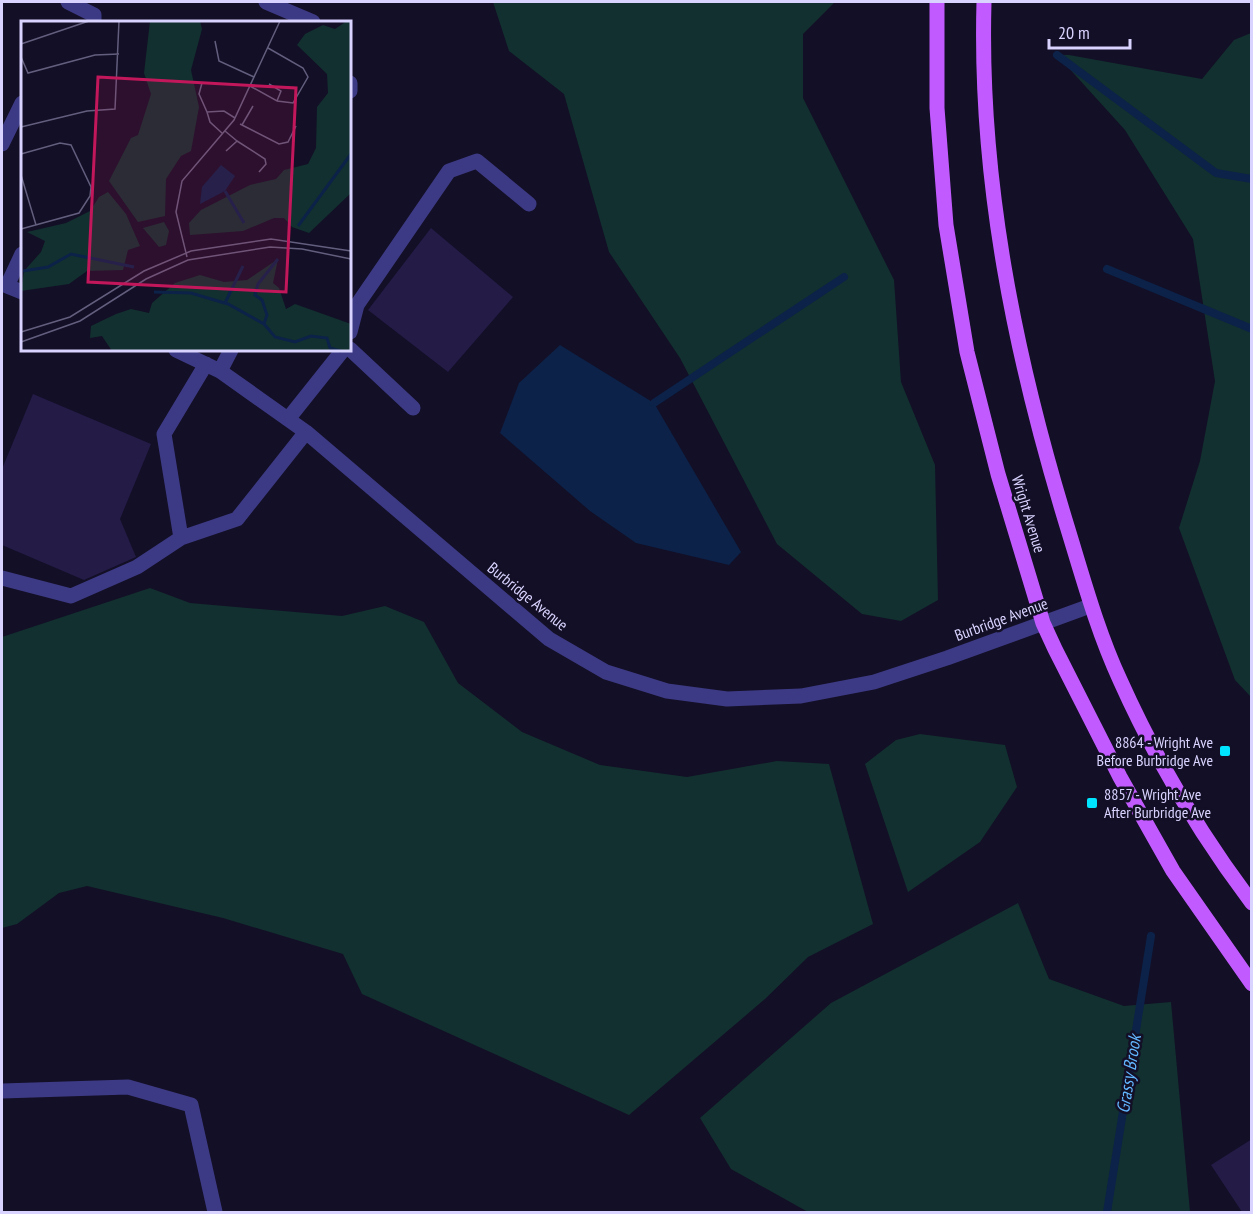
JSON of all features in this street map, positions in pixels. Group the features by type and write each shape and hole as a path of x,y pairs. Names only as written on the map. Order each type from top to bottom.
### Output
{"main road":[{"name":"Wright Avenue","path":"937,2 937,108 945,213 967,352 998,474 1043,623 1120,777 1173,871 1251,984"},
{"name":"Wright Avenue","path":"984,2 986,113 996,227 1020,355 1036,420 1090,606 1120,680 1163,763 1218,858 1251,903"}],"street":[{"path":"68,2 94,15 94,21"},
{"path":"266,2 311,21"},
{"path":"2,144 21,105"},
{"path":"351,328 357,305 449,171 477,161 529,204"},
{"path":"21,256 4,285 21,292"},
{"path":"351,350 413,408"},
{"name":"Burbridge Avenue","path":"178,351 220,371 306,432 549,639 606,672 667,691 727,699 801,696 874,682 1090,606"},
{"path":"220,371 230,351"},
{"path":"288,419 342,351"},
{"path":"181,538 164,434 206,364"},
{"path":"2,578 71,596 137,567 181,538 237,519 306,432"},
{"path":"2,1091 128,1087 191,1105 215,1212"}],"green space":[{"path":"493,2 835,2 803,34 803,98 894,280 901,382 935,465 938,600 901,621 862,614 777,544 680,358 609,252 564,94 509,51"},
{"path":"1252,33 1251,697 1235,680 1179,528 1200,461 1215,381 1193,239 1125,130 1057,55 1069,55 1202,79 1234,40"},
{"path":"150,588 190,603 342,616 385,606 424,622 458,683 522,732 600,765 687,777 777,761 829,764 873,924 808,957 765,999 629,1115 362,994 343,954 223,918 87,886 59,893 17,924 2,928 2,637"},
{"path":"920,734 1005,745 1017,787 980,842 908,892 865,764 896,740"},
{"path":"1018,903 1049,979 1124,1006 1171,1002 1190,1212 808,1212 731,1169 700,1118 831,1003"}],"water":[{"path":"560,345 654,403 741,552 729,565 636,543 590,511 500,433 519,383"}],"building":[{"path":"431,228 513,297 448,372 368,310"},
{"path":"33,394 151,444 120,519 136,557 84,580 2,545 2,469"},
{"path":"1252,1139 1252,1212 1242,1212 1211,1165"}],"waterway":[{"path":"1057,55 1216,173 1252,179"},
{"path":"1107,269 1252,329"},
{"path":"654,403 844,277"},
{"name":"Grassy Brook","path":"1107,1212 1151,936"}],"place":[{"name":"8864 - Wright Ave Before Burbridge Ave","path":"1225,751"},
{"name":"8857 - Wright Ave After Burbridge Ave","path":"1092,803"}]}
